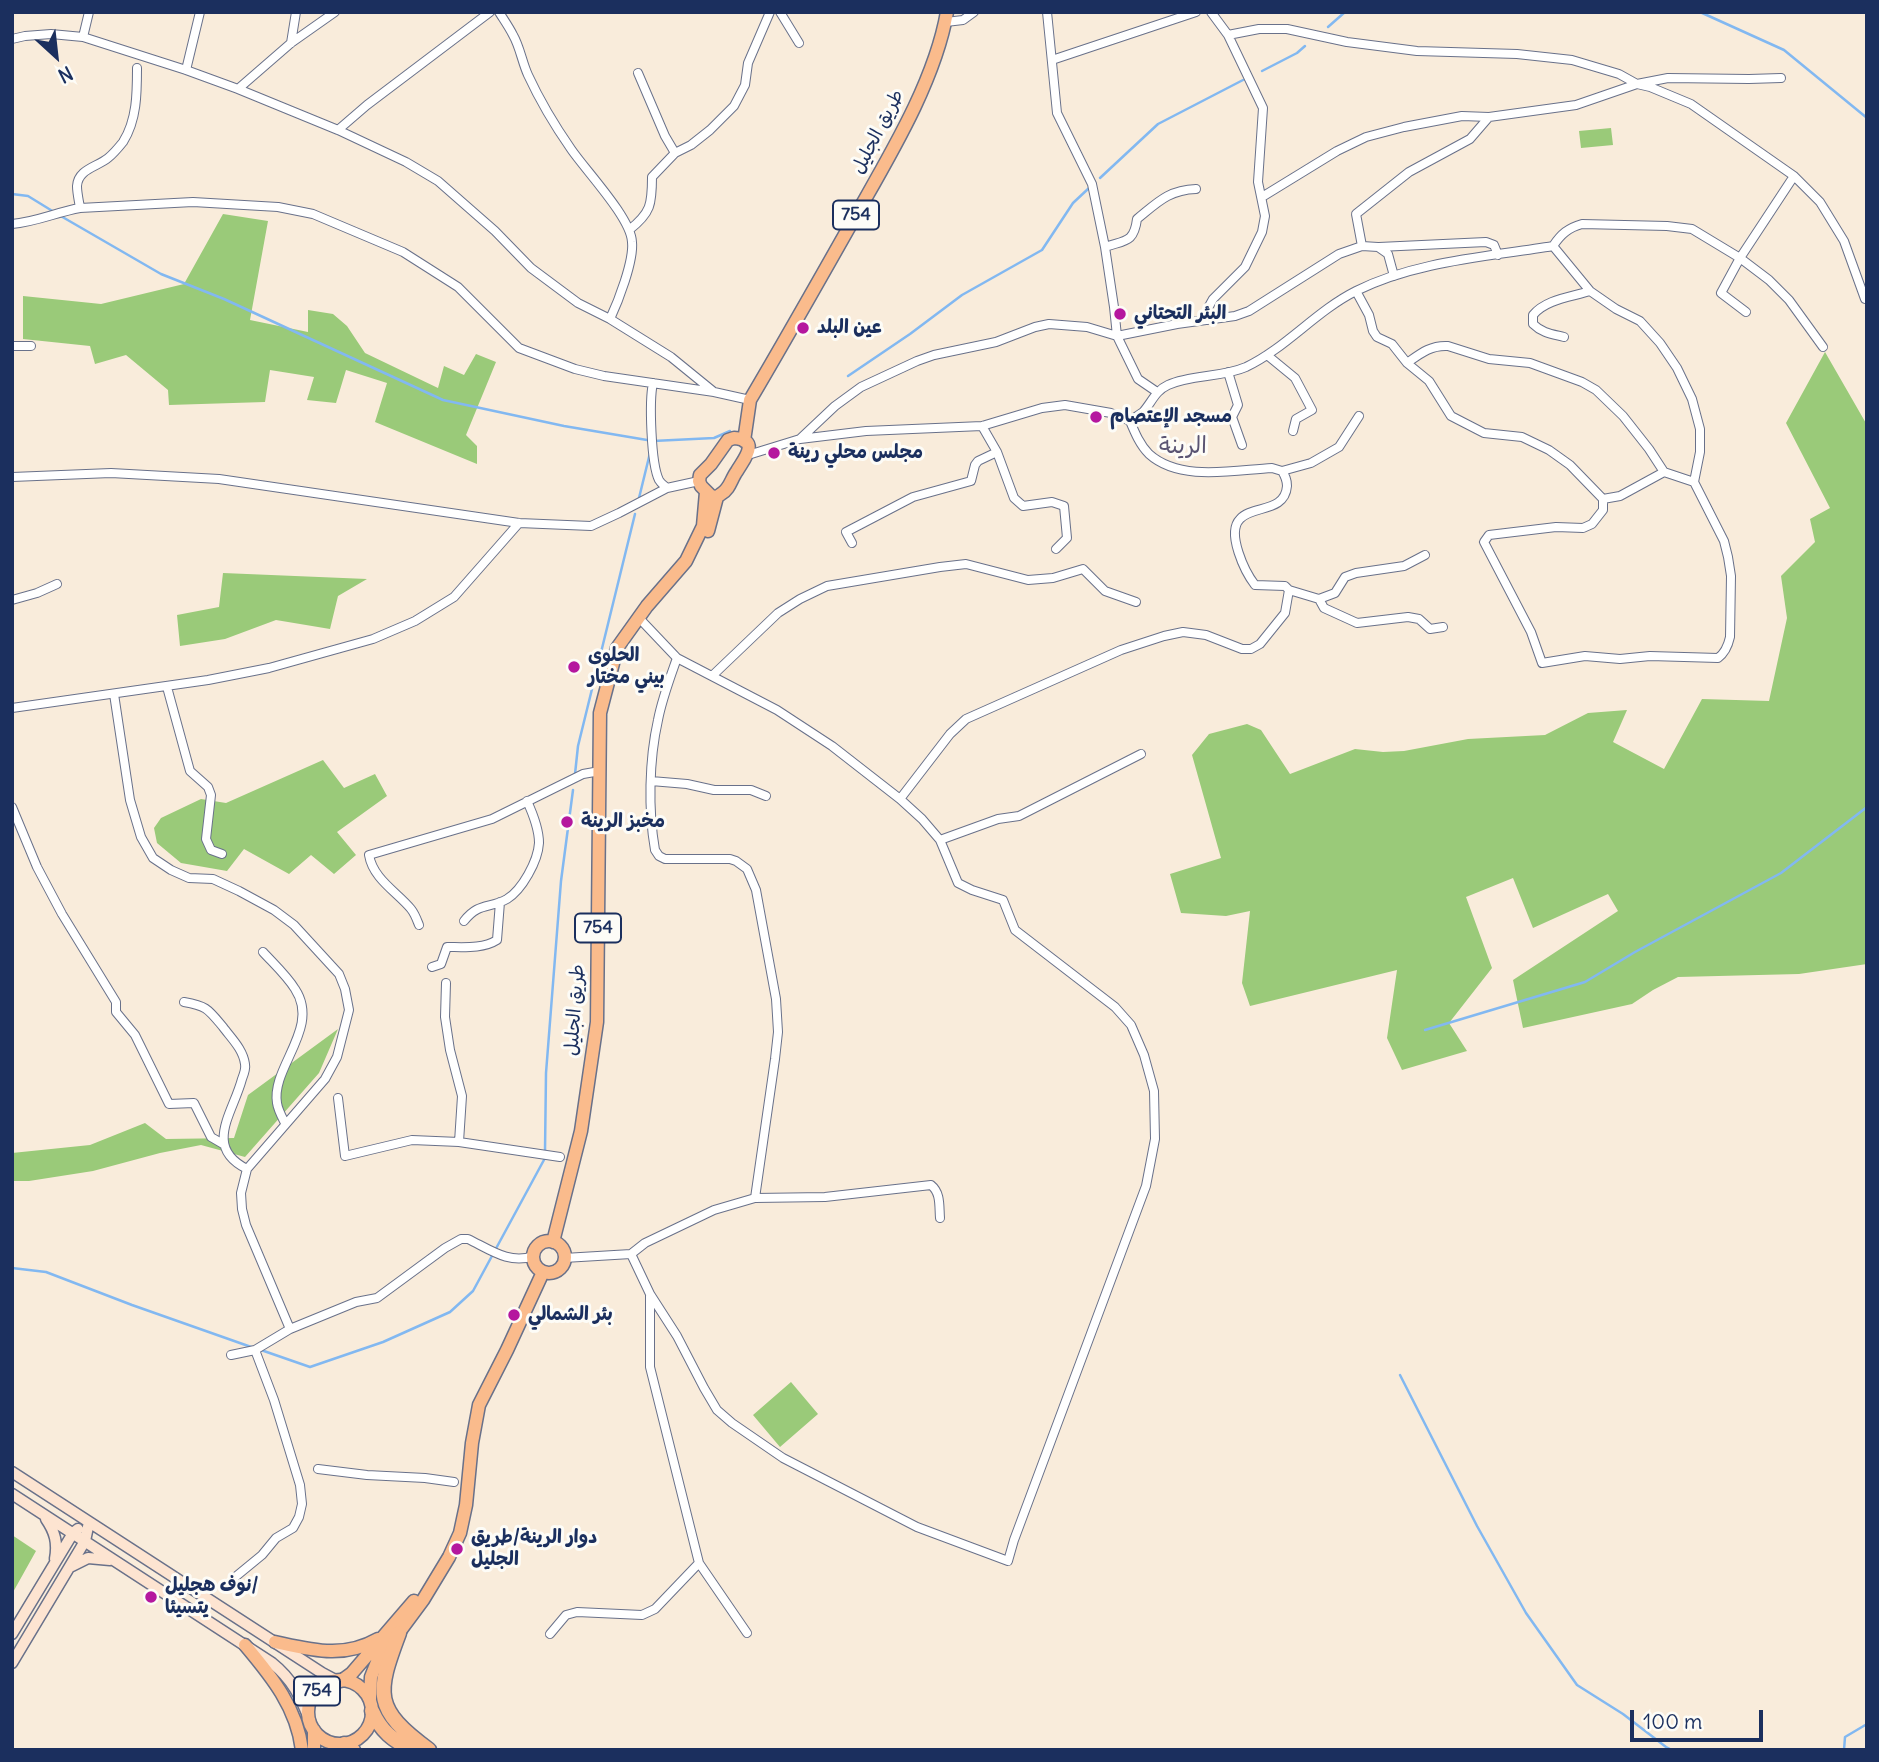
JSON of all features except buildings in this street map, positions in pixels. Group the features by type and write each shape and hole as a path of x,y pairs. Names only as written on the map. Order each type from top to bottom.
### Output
{"highway":[{"path":"393,1632 383,1685 387,1710 398,1726 429,1750"},
{"path":"371,1705 376,1721 385,1732 413,1750"}],"main road":[{"name":"طريق الجليل","path":"738,440 749,405 875,183 915,106 932,65 946,17"},
{"path":"738,440 750,450 748,455 729,487 707,490 700,475 721,448 738,440"},
{"name":"طريق الجليل","path":"552,1242 581,1131 597,1022 600,713 617,648 639,618 654,606 693,561 710,526 707,490"},
{"path":"552,1242 562,1249 563,1264 551,1273 543,1272 537,1267 533,1256 541,1243 552,1242"},
{"name":"754","path":"314,1750 309,1705 313,1695 323,1686 352,1673 415,1612 460,1533 479,1405 543,1272"},
{"path":"12,1472 323,1674 339,1681"},
{"path":"12,1494 272,1663 291,1681 301,1696 312,1725"},
{"path":"36,1509 47,1520 55,1536 57,1546 52,1567"},
{"path":"12,1634 73,1533 89,1522"},
{"path":"12,1663 85,1541 89,1522"},
{"path":"66,1573 88,1558 120,1563"},
{"path":"275,1642 318,1651 344,1651 368,1644 393,1632"},
{"name":"754","path":"312,1725 323,1739 343,1747 364,1734 370,1724 373,1670 393,1632"},
{"path":"245,1645 284,1695 296,1721 302,1750"},
{"name":"754","path":"339,1681 360,1687 371,1705"}],"street":[{"path":"83,37 89,12"},
{"path":"186,70 200,12"},
{"path":"291,43 296,12"},
{"path":"238,89 291,43 335,12"},
{"path":"338,130 490,12"},
{"path":"499,12 514,36 542,104 629,230 632,251 620,299 610,319"},
{"path":"629,230 643,219 651,206 652,177 675,153 691,145 710,130 734,106 745,85 748,63 770,12"},
{"path":"780,12 799,43"},
{"path":"946,17 963,20 974,12"},
{"path":"1047,12 1057,113 1092,184 1105,247 1116,336 1138,379 1157,392"},
{"path":"1052,60 1196,12"},
{"path":"1208,320 1208,308 1213,299 1245,267 1262,232 1265,216 1258,182 1263,108 1228,35 1211,12"},
{"path":"1228,35 1259,29 1287,29 1347,43 1417,51 1517,54 1572,60 1619,74 1637,84 1692,104 1794,176 1820,202 1844,241 1865,299"},
{"path":"12,39 51,34 83,37 238,89 338,130 406,162 438,181 495,231 531,268 578,303 610,319 671,357 714,392"},
{"path":"80,208 77,186 80,177 108,158 122,142 132,124 137,98 137,68"},
{"path":"638,72 675,153"},
{"path":"1262,197 1366,137 1462,116 1489,117 1576,104 1637,84 1668,78 1781,78"},
{"path":"1362,246 1356,214 1409,172 1470,139 1489,117"},
{"path":"1746,312 1721,293 1740,258 1794,176"},
{"path":"1105,247 1129,239 1135,233 1137,219 1160,200 1172,193 1196,189"},
{"path":"12,224 31,222 80,208 193,202 278,207 313,214 403,252 458,287 519,348 575,369 604,376 714,392 749,405"},
{"path":"1130,421 1143,412 1157,392 1177,382 1244,368 1267,355 1356,291 1422,267 1553,246 1564,232 1582,224 1692,229 1740,258 1769,280 1789,300 1823,348"},
{"path":"800,439 835,406 861,387 925,358 996,342 1035,327 1049,324 1087,327 1116,336 1235,316 1249,311 1339,254 1362,246 1486,242 1494,246 1499,255"},
{"path":"1356,291 1377,337 1392,344 1408,363 1429,381 1451,416 1484,433 1522,437 1549,450 1570,465 1603,499 1603,510 1592,524 1583,528 1556,527 1489,535 1484,542 1531,632 1542,663 1586,656 1620,659 1650,656 1718,658 1730,638 1731,576 1724,541 1694,482 1700,452 1700,429 1692,399 1678,368 1660,343 1640,321 1590,291 1553,246"},
{"path":"1378,247 1388,254 1394,276"},
{"path":"1564,337 1538,329 1533,324 1532,315 1547,304 1590,291"},
{"path":"1408,363 1429,348 1441,345 1489,359 1530,363 1582,382 1596,390 1623,416 1664,472 1694,482"},
{"path":"12,346 31,346"},
{"path":"1267,355 1295,379 1312,410 1296,419 1293,431"},
{"path":"1228,372 1238,405 1233,417 1242,445"},
{"path":"653,383 651,395 656,463 661,483 667,488"},
{"path":"748,455 800,439 866,431 982,426 1042,408 1065,405 1111,413 1130,421 1140,443 1151,456 1178,468 1203,473 1272,468 1282,471 1311,463 1339,447 1359,416"},
{"path":"982,426 997,452 1014,498 1023,506 1052,502 1064,506 1068,538 1056,549"},
{"path":"852,543 846,532 913,498 971,481 978,461 997,452"},
{"path":"1282,471 1287,480 1282,499 1275,505 1240,518 1236,526 1243,566 1255,585 1284,586 1319,599 1335,593 1345,577 1404,566 1425,555"},
{"path":"12,477 111,472 219,479 519,523 591,526 667,488 707,490"},
{"path":"1603,499 1620,496 1664,472"},
{"path":"12,708 167,687 269,668 373,639 415,621 454,597 519,523"},
{"path":"712,676 778,613 800,598 828,586 966,564 1028,580 1053,578 1083,569 1105,591 1136,602"},
{"path":"12,600 57,584"},
{"path":"900,799 950,734 966,719 1121,650 1164,636 1183,632 1206,635 1242,649 1251,649 1260,644 1285,613 1289,590"},
{"path":"1319,599 1324,608 1357,623 1408,617 1419,619 1430,629 1443,627"},
{"path":"631,1254 650,1294 718,1410 732,1423 783,1458 917,1527 1008,1561 1146,1186 1155,1139 1154,1091 1144,1055 1131,1025 1115,1007 1015,930 1003,900 958,883 940,840 900,799 832,746 777,710 677,657 639,618"},
{"path":"677,657 658,717 653,746 651,781 654,850 665,859 722,858 736,861 747,869 756,890 776,999 778,1032 755,1198"},
{"path":"167,687 190,771 208,787 211,795 206,839 211,850 222,854"},
{"path":"114,694 130,800 141,837 153,858 189,878 213,879 274,910 294,925 339,974 345,989 349,1010 338,1057 325,1079 247,1169 241,1193 244,1217 290,1329"},
{"path":"940,840 998,819 1019,816 1141,754"},
{"path":"419,925 412,911 378,875 369,855 492,819 583,774 600,771"},
{"path":"651,781 714,790 751,790 766,796"},
{"path":"464,920 471,912 500,902 518,891 526,877 539,844 527,801"},
{"path":"12,807 62,914 116,1002 116,1012 135,1035 170,1104 194,1104 211,1137 223,1144"},
{"path":"432,967 441,964 447,947 478,946 492,944 497,940 500,902"},
{"path":"264,952 296,990 303,1017 278,1086 276,1102 285,1123"},
{"path":"446,983 444,1017 462,1096 459,1142"},
{"path":"184,1002 201,1005 210,1012 242,1052 246,1066 225,1124 223,1144 226,1153 247,1169"},
{"path":"338,1098 345,1156 412,1140 459,1142 560,1157"},
{"path":"564,1258 631,1254 645,1243 714,1210 755,1198 825,1197 931,1185 939,1195 940,1218"},
{"path":"231,1355 256,1350 290,1329 356,1302 377,1298 444,1248 461,1239 468,1239 512,1259 524,1260 533,1256"},
{"path":"650,1294 650,1367 699,1563 747,1633"},
{"path":"234,1578 262,1555 276,1538 293,1528 302,1504 300,1485 256,1350"},
{"path":"318,1469 454,1482"},
{"path":"551,1634 566,1615 577,1612 649,1613 699,1563"}],"green space":[{"path":"1611,128 1613,145 1581,148 1579,131"},
{"path":"223,214 268,221 250,320 308,332 308,310 333,314 347,326 365,353 438,388 444,366 464,375 476,354 496,362 466,435 477,446 477,464 375,422 387,383 346,370 336,403 307,400 314,377 270,370 265,402 169,405 168,390 126,355 95,364 90,346 23,339 23,296 101,304 184,284"},
{"path":"1825,352 1867,425 1867,964 1799,974 1678,977 1632,1004 1523,1028 1513,980 1618,911 1608,894 1533,928 1513,878 1466,897 1492,968 1449,1023 1467,1051 1402,1070 1387,1038 1397,970 1250,1006 1242,983 1250,911 1226,916 1181,913 1170,874 1221,858 1192,755 1209,734 1247,724 1261,730 1290,774 1355,749 1404,751 1468,739 1545,735 1588,713 1627,710 1613,742 1664,769 1702,699 1769,701 1787,618 1781,576 1815,542 1810,519 1830,508 1786,423"},
{"path":"223,573 367,579 338,596 330,629 276,620 225,639 180,646 177,615 219,607"},
{"path":"323,760 344,788 375,774 387,796 337,832 356,855 334,874 311,855 289,874 244,849 227,871 181,863 157,843 154,828 161,818 201,799 226,803"},
{"path":"338,1029 319,1073 245,1157 201,1145 93,1171 12,1181 12,1153 90,1145 145,1123 166,1139 234,1138 248,1095"},
{"path":"791,1382 818,1414 780,1447 753,1415"},
{"path":"12,1535 36,1551 12,1594"}],"waterway":[{"path":"1328,27 1345,12"},
{"path":"1700,12 1784,50 1867,118"},
{"path":"1262,71 1305,46"},
{"path":"1100,178 1158,124 1243,80"},
{"path":"848,376 962,295 1042,250 1073,203 1089,188"},
{"path":"12,194 28,196 54,212"},
{"path":"59,215 161,274 224,299 443,400 564,426 653,441 714,438 730,431"},
{"path":"639,498 650,453"},
{"path":"575,774 578,746 635,514"},
{"path":"545,1151 546,1073 561,881 573,790"},
{"path":"1425,1030 1585,982 1781,873 1867,807"},
{"path":"261,1350 310,1367 383,1342 450,1312 473,1291 545,1158"},
{"path":"12,1268 46,1272 254,1348"},
{"path":"1400,1375 1477,1526 1526,1613 1577,1685 1672,1750"},
{"path":"1844,1750 1845,1737 1867,1724"}],"place":[{"name":"البئر التحتاني","path":"1120,314"},
{"name":"عين البلد","path":"803,328"},
{"name":"مسجد الإعتصام","path":"1096,417"},
{"name":"مجلس محلي رينة","path":"774,453"},
{"name":"الحلوى بيني مختار","path":"574,667"},
{"name":"مخبز الرينة","path":"567,822"},
{"name":"بئر الشمالي","path":"514,1315"},
{"name":"دوار الرينة/طريق الجليل","path":"457,1549"},
{"name":"نوف هجليل/ يتسيئا","path":"151,1597"}],"district":[{"name":"الرينة","path":"1183,446"}]}
